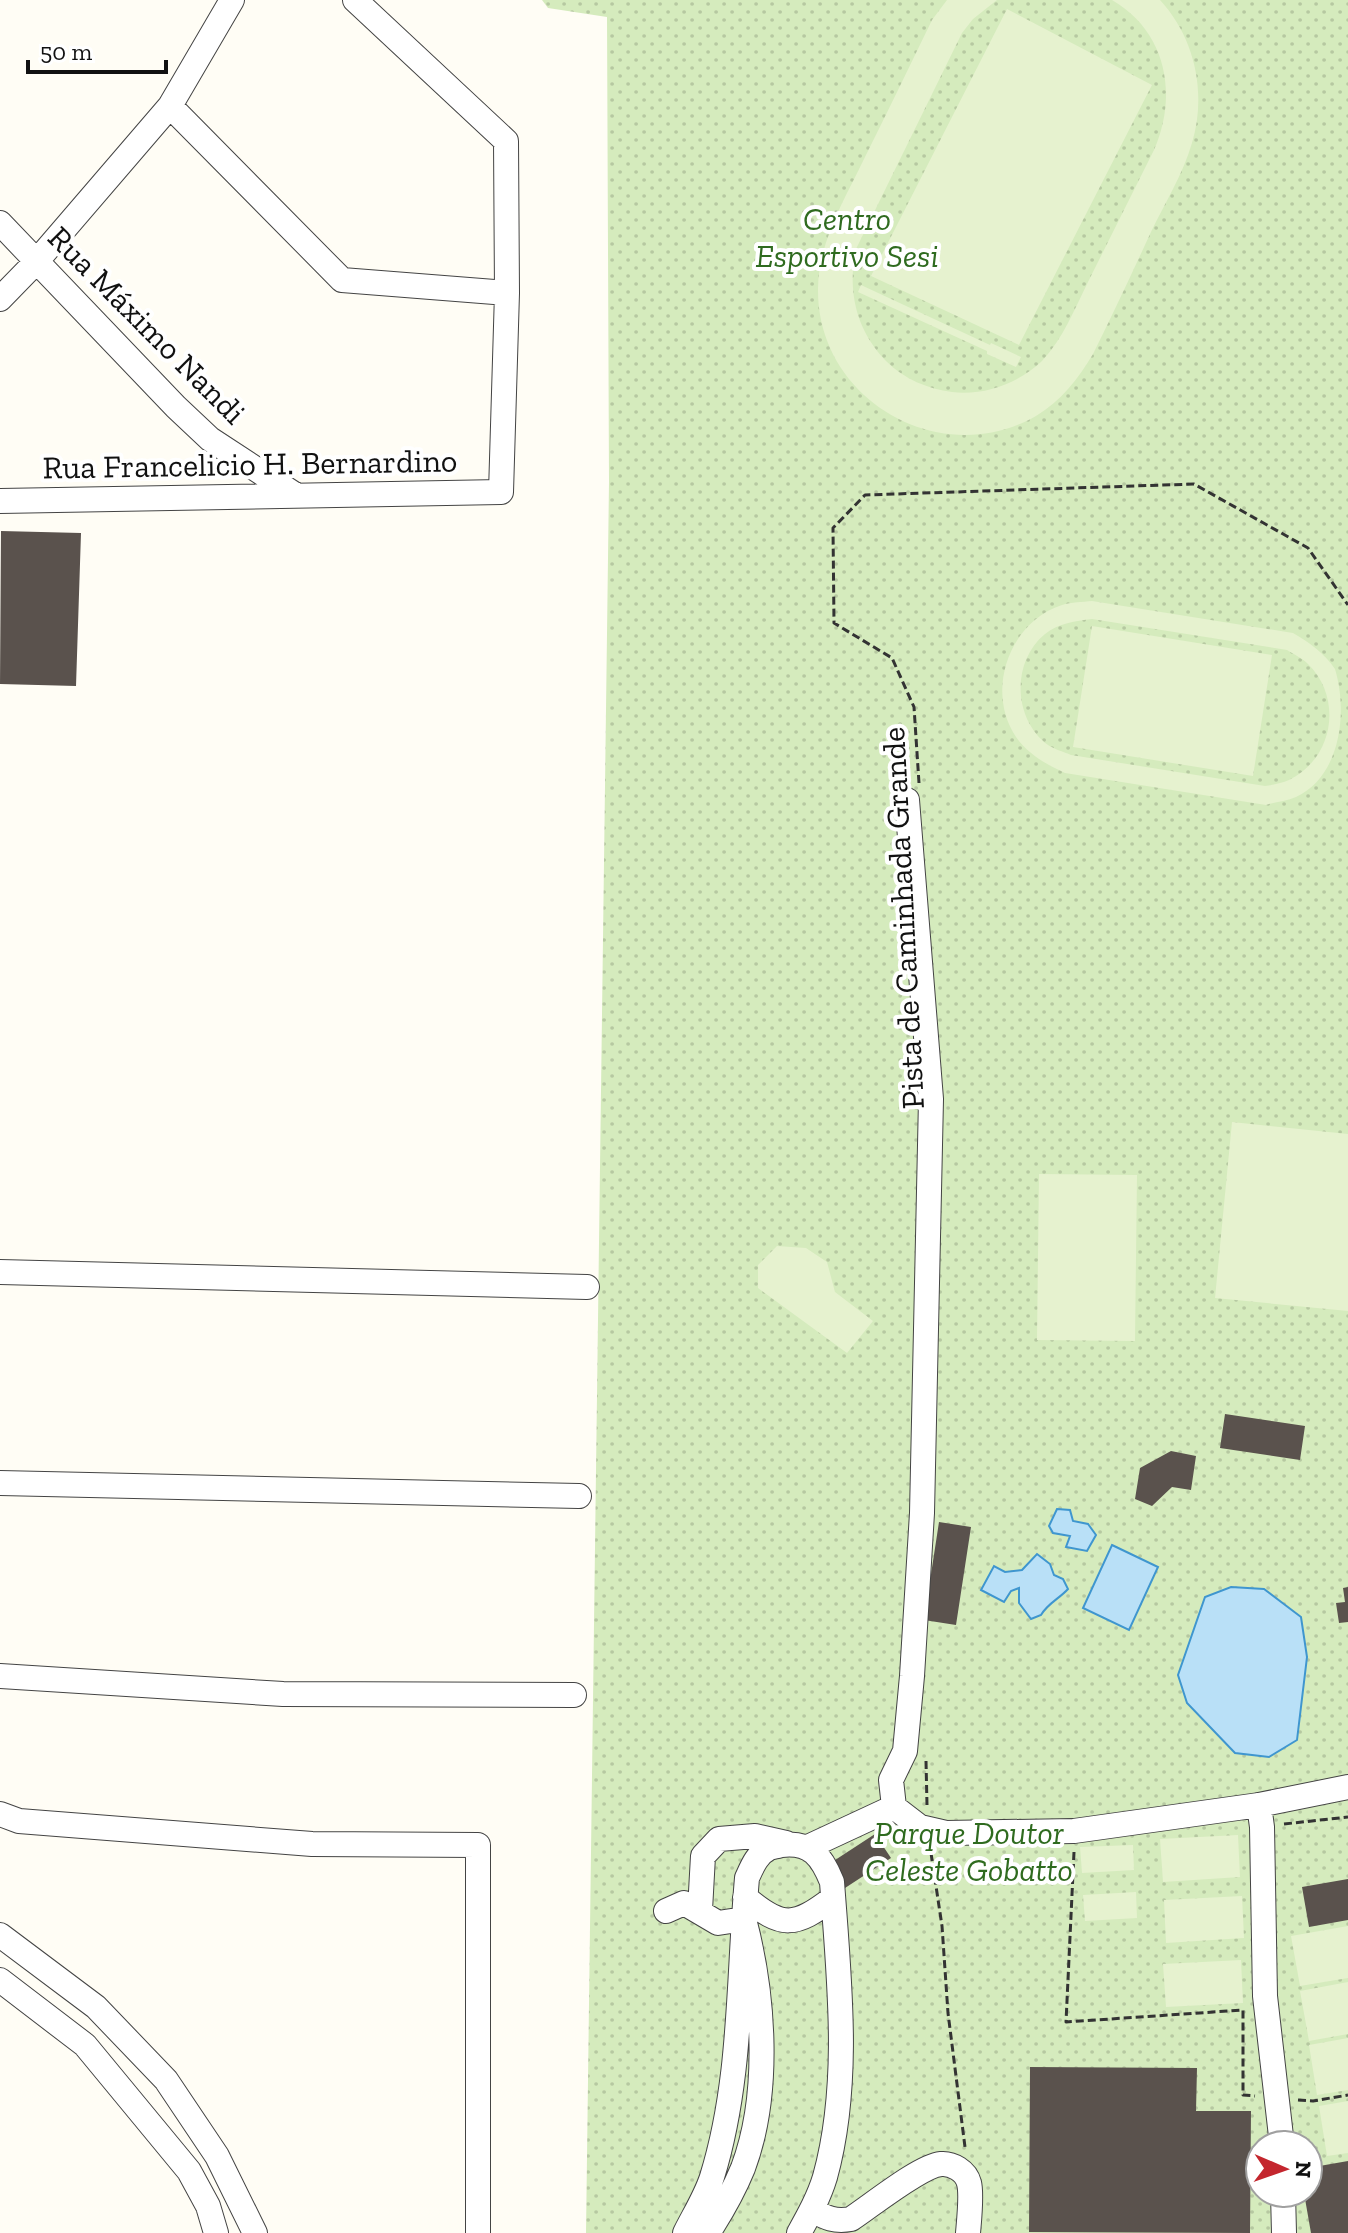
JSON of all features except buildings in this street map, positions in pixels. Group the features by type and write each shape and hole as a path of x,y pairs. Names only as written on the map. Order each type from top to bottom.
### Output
{"street":[{"path":"0,299 36,262 170,106 232,0"},
{"path":"170,106 342,280 507,293 506,141 355,0"},
{"name":"Rua Máximo Nandi","path":"0,223 210,439 294,494"},
{"name":"Rua Francelicio H. Bernardino","path":"0,501 501,492 507,293"},
{"path":"913,796 931,1099 922,1513 905,1751 891,1780 894,1807 920,1827 928,1826 946,1833 1074,1831 1259,1805 1348,1787"},
{"path":"0,1272 587,1287"},
{"path":"0,1483 579,1496"},
{"path":"0,1676 283,1694 574,1695"},
{"path":"1259,1805 1265,1996 1280,2129"},
{"path":"685,2233 711,2181 727,2120 737,2047 747,1878 756,1859 770,1847 799,1845 894,1807"},
{"path":"0,1814 19,1821 312,1844 478,1845 478,2233"},
{"path":"700,1910 703,1856 719,1839 755,1836 799,1845 824,1862 832,1882 840,2043 838,2097 824,2180 799,2233"},
{"path":"666,1911 684,1903 718,1923 744,1908 781,1921 797,1920 814,1913 833,1898"},
{"path":"708,2233 742,2169 755,2128 761,2042 760,1997 744,1908"},
{"path":"0,1935 96,2007 166,2080 217,2156 255,2233"},
{"path":"0,1980 85,2045 189,2171 208,2206 216,2233"},
{"path":"812,2210 826,2218 839,2221 851,2219 923,2171 939,2164 952,2165 962,2171 969,2182 983,2233"},
{"path":"968,2233 969,2182"},
{"path":"1283,2209 1284,2233"}],"path":[{"name":"Pista de Caminhada Grande","path":"913,796 914,707 892,658 834,623 833,528 865,495 1194,484 1308,548 1348,605"},
{"path":"926,1761 928,1826 942,1926 948,2013 969,2182"},
{"path":"1075,1843 1066,2022 1243,2010 1243,2095 1313,2101 1348,2095"}],"green space":[{"name":"Parque Doutor Celeste Gobatto","path":"542,0 1348,0 1348,2233 586,2233 609,482 607,17 548,8"},
{"name":"Centro Esportivo Sesi","path":"947,0 997,0 973,19 962,33 856,249 853,265 856,309 867,336 886,361 908,378 925,386 964,393 988,390 1012,382 1042,361 1068,323 1154,150 1165,108 1163,66 1145,29 1131,13 1112,0 1160,0 1182,31 1195,67 1198,86 1196,124 1184,166 1093,354 1081,372 1061,396 1036,416 999,431 961,435 924,429 890,414 861,392 838,363 823,328 818,288 823,253 834,220 932,20"},
{"path":"1007,9 1152,85 1019,345 871,276"},
{"path":"861,285 1021,357 1016,367 987,354 987,351 858,292"},
{"path":"1092,601 1293,633 1311,645 1335,669 1341,704 1337,741 1332,759 1323,774 1296,797 1266,805 1065,773 1032,754 1016,737 1007,719 1003,680 1008,660 1028,626 1044,614 1066,604","holes":["1092,619 1287,650 1306,662 1319,678 1326,693 1328,726 1324,743 1304,770 1289,780 1265,786 1071,755 1048,745 1036,734 1023,706 1022,675 1034,646 1050,630 1073,622"]},
{"path":"1092,626 1272,655 1253,776 1073,747"},
{"path":"1232,1122 1348,1134 1348,1311 1215,1298"},
{"path":"1039,1174 1137,1175 1135,1341 1037,1340"},
{"path":"777,1246 806,1248 827,1262 835,1292 873,1321 847,1353 758,1288 758,1265"},
{"path":"1238,1835 1240,1877 1163,1882 1160,1839"},
{"path":"1133,1845 1134,1870 1082,1873 1080,1847"},
{"path":"1136,1892 1137,1918 1085,1921 1083,1895"},
{"path":"1242,1896 1244,1938 1166,1943 1164,1900"},
{"path":"1348,1926 1348,1978 1300,1986 1291,1936"},
{"path":"1241,1960 1243,2003 1166,2007 1163,1964"},
{"path":"1348,1982 1348,2034 1309,2041 1300,1991"},
{"path":"1348,2038 1348,2090 1317,2095 1309,2045"},
{"path":"1348,2101 1348,2153 1327,2156 1319,2106"}],"water":[{"path":"1057,1509 1070,1510 1073,1521 1088,1524 1096,1535 1087,1551 1066,1547 1070,1536 1053,1533 1049,1526"},
{"path":"1112,1545 1158,1567 1129,1630 1083,1608"},
{"path":"1037,1554 1050,1564 1054,1575 1063,1579 1068,1589 1041,1615 1031,1619 1019,1603 1019,1588 1011,1591 1004,1602 981,1590 994,1566 1005,1572 1022,1570"},
{"path":"1231,1587 1264,1589 1301,1617 1307,1657 1297,1740 1269,1757 1235,1753 1187,1703 1178,1675 1205,1597"}]}
